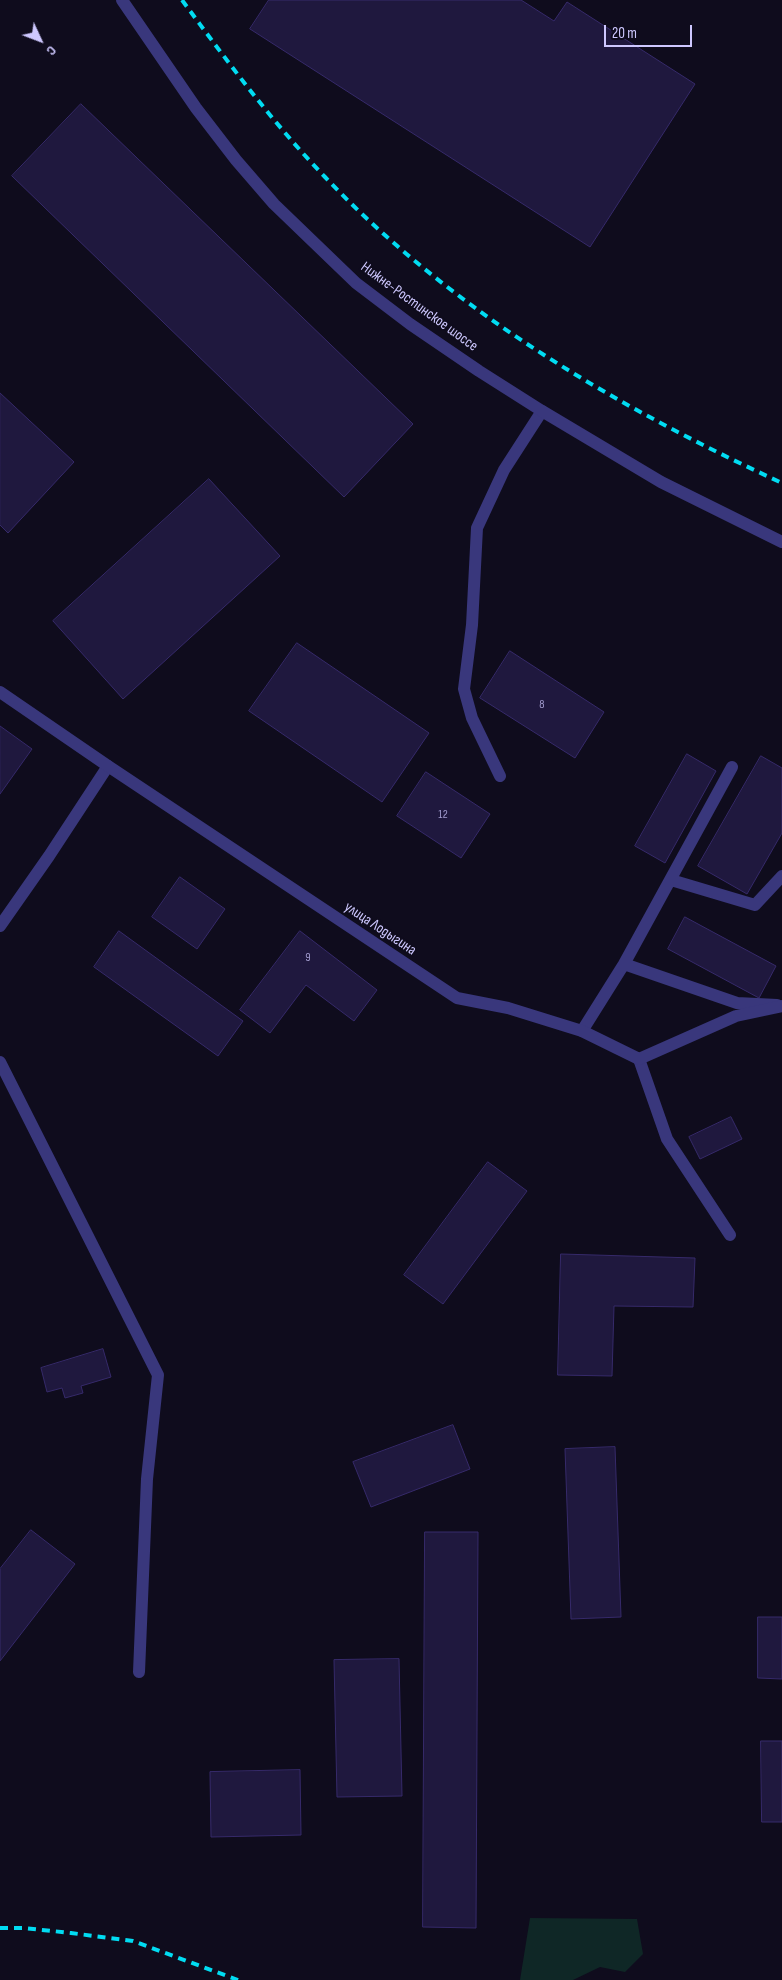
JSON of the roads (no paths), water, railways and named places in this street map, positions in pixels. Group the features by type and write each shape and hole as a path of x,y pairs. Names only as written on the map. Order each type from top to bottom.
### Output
{"street":[{"name":"Нижне-Ростинское шоссе","path":"122,0 196,108 224,145 274,204 356,283 410,324 542,411 661,482 782,542"},
{"path":"500,776 472,718 464,689 472,624 478,528 504,470 542,411"},
{"name":"улица Лодыгина","path":"0,692 457,998 508,1008 582,1031 639,1059"},
{"path":"0,926 108,766"},
{"path":"582,1031 624,964 732,767"},
{"path":"671,880 755,905 782,876"},
{"path":"624,964 737,1002 782,1005"},
{"path":"730,1235 667,1139 639,1059 736,1016 782,1005"},
{"path":"0,1062 158,1376 147,1479 139,1672"}],"railway":[{"path":"182,0 250,91 305,156 374,225 426,271 538,351 598,388 658,422 782,483"},
{"path":"0,1928 24,1928 133,1941 238,1980"}]}
